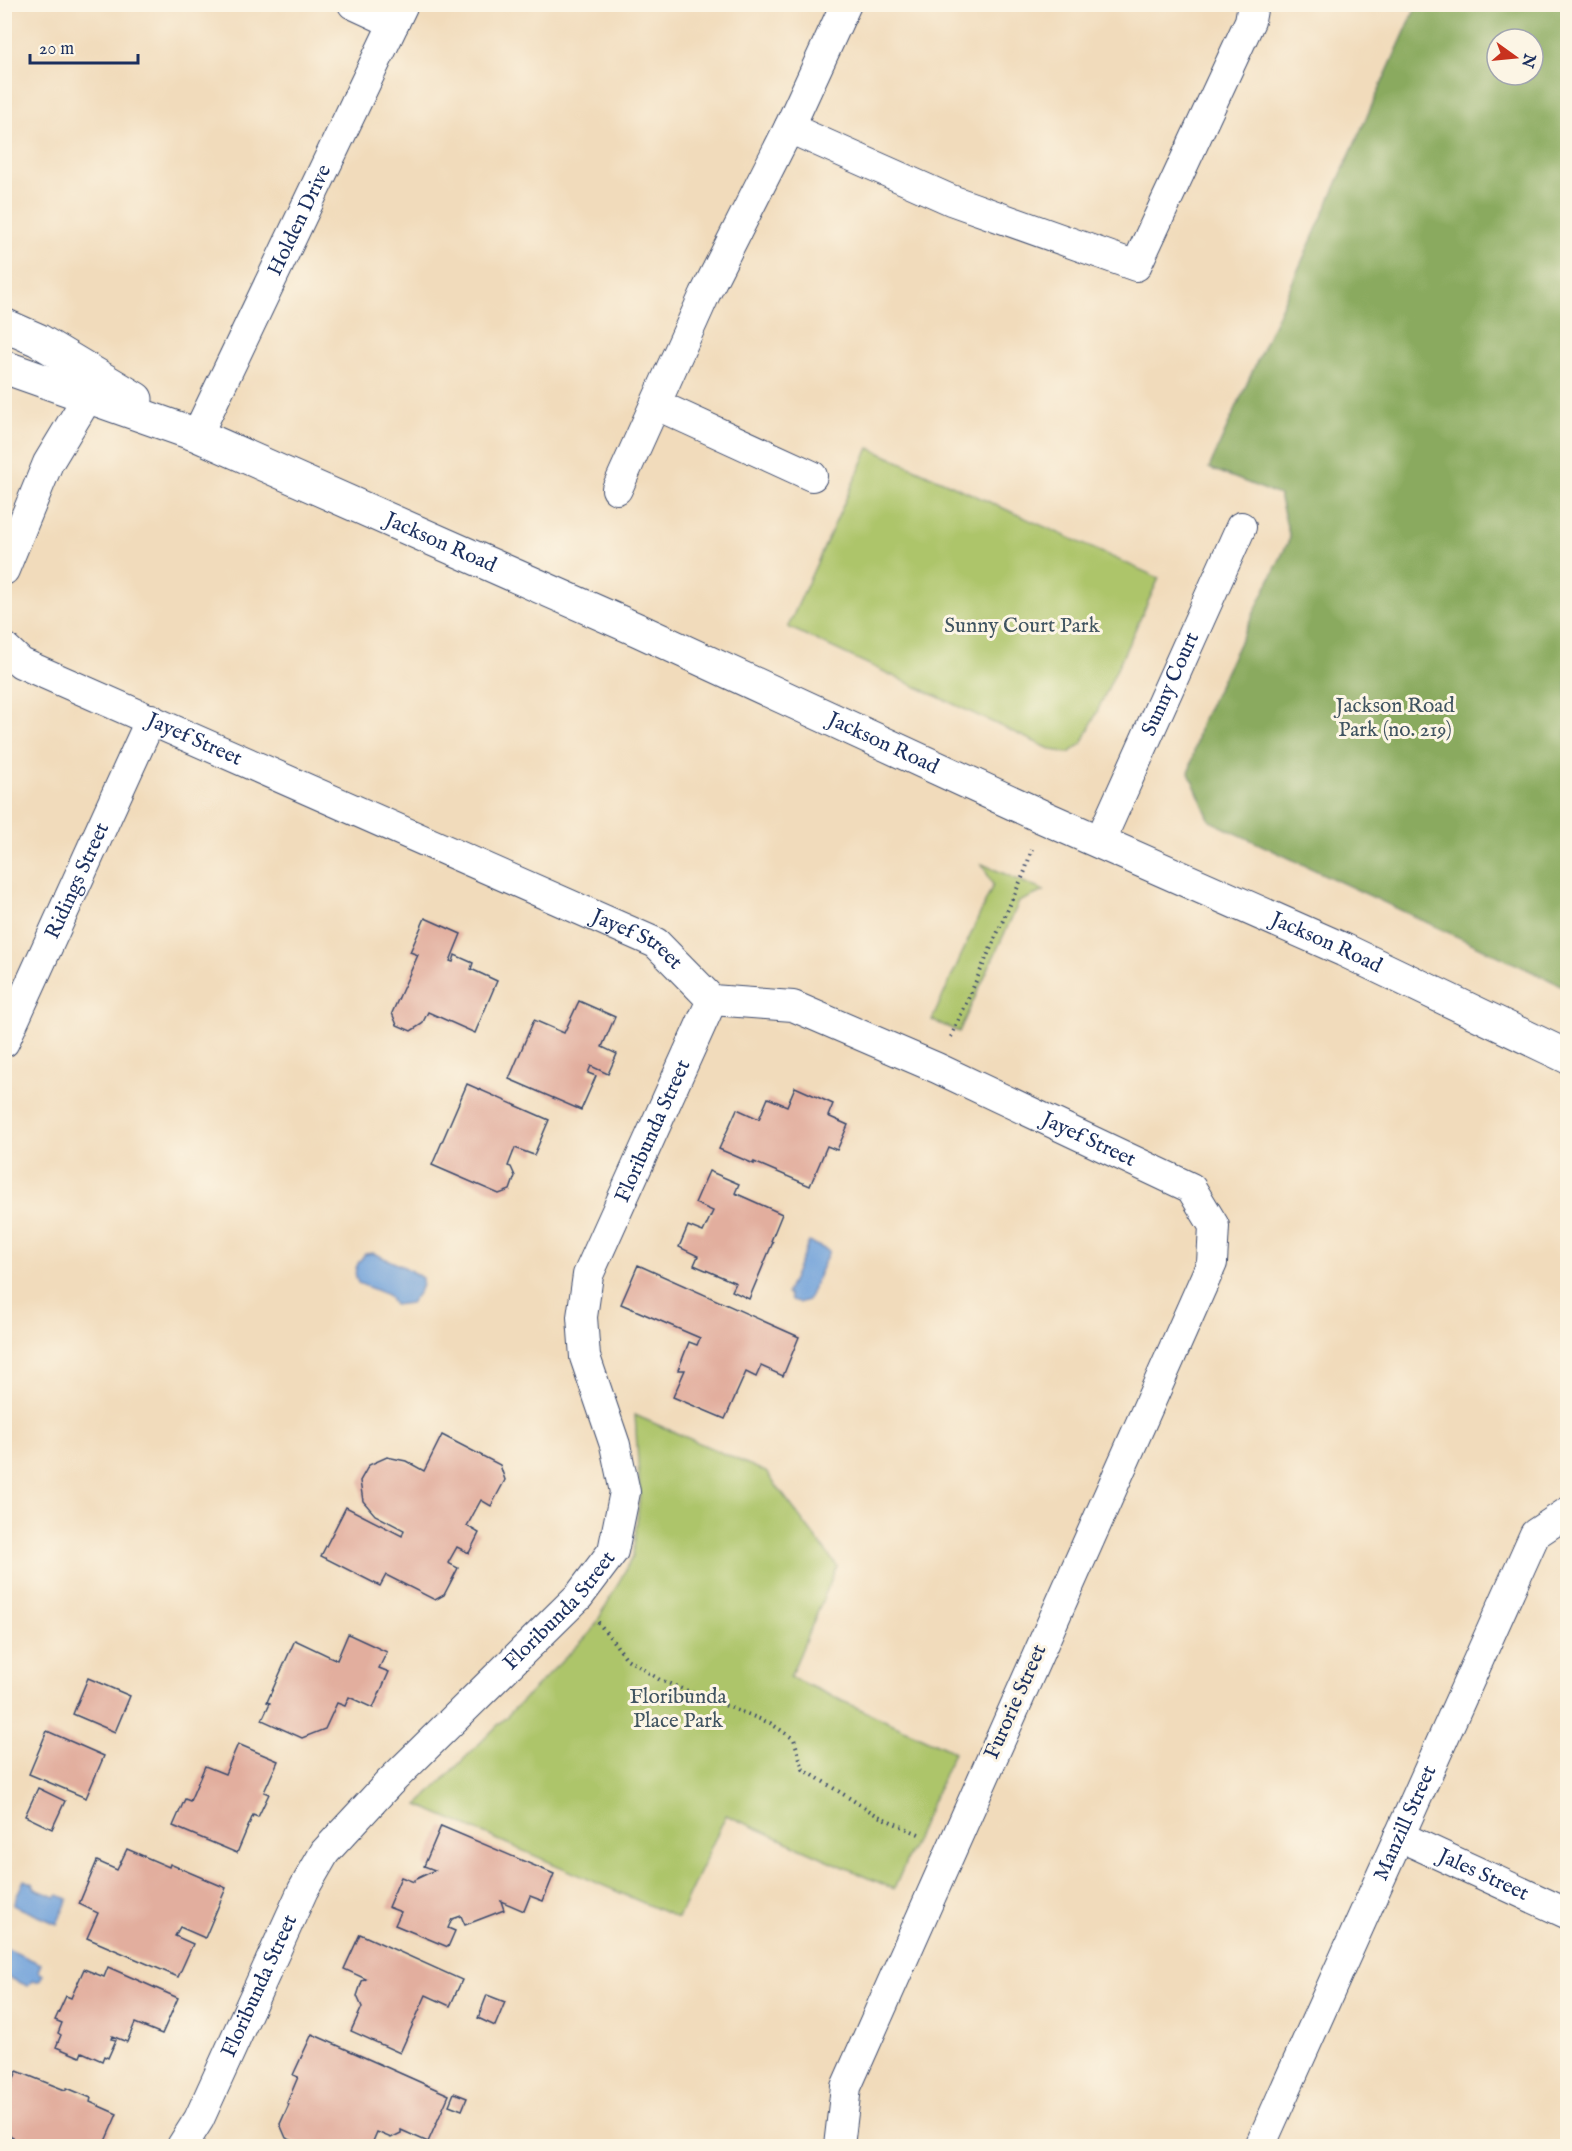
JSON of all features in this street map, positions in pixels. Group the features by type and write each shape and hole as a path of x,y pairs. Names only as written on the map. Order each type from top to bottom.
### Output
{"street":[{"path":"353,4 398,14"},
{"path":"617,489 657,405 705,294 789,128 846,4"},
{"path":"789,128 951,200 1136,266 1250,21 1253,4"},
{"name":"Holden Drive","path":"197,435 398,14"},
{"name":"Jackson Road","path":"4,325 38,340 94,387"},
{"name":"Jackson Road","path":"4,367 94,387 197,435 627,625 1043,817 1344,950 1568,1057"},
{"path":"4,570 48,464 94,387"},
{"path":"657,405 812,476"},
{"name":"Sunny Court","path":"1100,841 1241,527"},
{"name":"Jayef Street","path":"4,647 21,663 656,942 712,1000 793,1006 937,1068 1191,1188 1214,1226 1212,1263"},
{"name":"Ridings Street","path":"4,1042 151,719"},
{"name":"Floribunda Street","path":"182,2146 199,2119 303,1890 325,1852 389,1783 579,1596 614,1551 625,1492 615,1445 585,1358 582,1317 588,1275 712,1000"},
{"name":"Furorie Street","path":"838,2146 846,2087 1212,1263"},
{"name":"Manzill Street","path":"1260,2146 1535,1534 1568,1512"},
{"name":"Jales Street","path":"1399,1836 1568,1914"}],"path":[{"path":"937,1068 1025,871 1043,817"},
{"path":"579,1596 627,1659 660,1680 770,1723 794,1739 802,1769 878,1816 952,1849"}],"green space":[{"name":"Jackson Road Park (no. 219)","path":"1417,5 1567,5 1567,988 1210,821 1189,773 1200,725 1290,538 1279,495 1209,468"},
{"name":"Sunny Court Park","path":"869,448 1159,578 1083,742 1069,753 1052,750 788,627"},
{"path":"982,864 1044,891 1019,902 959,1032 932,1020 993,885"},
{"name":"Floribunda Place Park","path":"635,1415 766,1472 837,1566 790,1677 954,1752 894,1889 726,1815 678,1918 418,1805 592,1631 633,1556 640,1494"}],"water":[{"path":"809,1242 829,1251 808,1300 798,1303 791,1301 787,1293"},
{"path":"373,1253 422,1278 421,1288 410,1303 394,1305 388,1295 358,1283 355,1271 358,1264 365,1254"},
{"path":"24,1880 33,1884 35,1889 55,1897 58,1895 68,1899 57,1924 13,1905"},
{"path":"5,1948 41,1964 38,1971 43,1975 39,1981 32,1981 28,1986 5,1976"}],"building":[{"path":"425,918 461,934 450,961 453,962 455,955 473,963 471,969 497,981 475,1033 428,1012 422,1024 411,1031 397,1025 392,1013 418,955 410,952"},
{"path":"579,1001 615,1017 602,1047 617,1054 608,1074 591,1066 588,1073 596,1076 581,1110 509,1079 534,1020 564,1033"},
{"path":"467,1084 549,1120 534,1155 515,1148 508,1166 511,1167 515,1176 510,1190 499,1194 432,1165"},
{"path":"795,1087 833,1104 828,1116 848,1125 837,1150 827,1146 810,1186 719,1149 737,1109 759,1119 768,1098 787,1106"},
{"path":"709,1171 739,1184 735,1193 782,1214 749,1299 732,1291 736,1283 694,1265 698,1256 679,1247 688,1226 703,1232 713,1211 695,1203"},
{"path":"638,1265 799,1337 783,1376 761,1366 756,1377 746,1372 725,1419 673,1397 685,1370 678,1370 689,1342 697,1345 700,1338 621,1304"},
{"path":"442,1435 500,1465 505,1480 491,1506 481,1500 467,1526 479,1533 469,1553 457,1547 448,1563 458,1568 444,1595 435,1600 386,1575 380,1586 321,1556 346,1507 402,1536 404,1530 375,1515 363,1501 360,1481 369,1465 387,1457 406,1461 424,1471"},
{"path":"348,1634 387,1652 379,1668 389,1672 373,1708 349,1697 345,1706 337,1703 325,1729 302,1738 262,1720 270,1703 267,1702 295,1640 337,1660"},
{"path":"88,1678 130,1696 115,1732 73,1714"},
{"path":"47,1731 104,1756 86,1798 29,1774"},
{"path":"238,1744 278,1761 264,1792 269,1794 258,1817 253,1815 237,1853 173,1826 185,1799 190,1801 205,1766 225,1774"},
{"path":"38,1788 65,1801 52,1829 25,1816"},
{"path":"441,1826 554,1874 543,1901 530,1896 524,1911 501,1901 504,1910 465,1925 461,1916 452,1919 448,1928 455,1931 448,1947 395,1925 401,1912 388,1907 401,1877 414,1882 435,1870 424,1866"},
{"path":"127,1849 169,1867 170,1864 226,1888 205,1938 180,1927 175,1936 193,1944 178,1977 87,1938 98,1913 79,1904 97,1861 117,1870"},
{"path":"360,1934 462,1980 450,2006 426,1995 400,2053 351,2031 362,2007 357,1996 362,1981 366,1979 344,1969"},
{"path":"108,1967 178,1998 162,2034 135,2023 127,2042 112,2036 111,2039 116,2040 108,2058 104,2056 102,2061 82,2052 80,2057 56,2047 61,2035 58,2033 62,2023 55,2020 66,1996 71,1998 84,1969 104,1977"},
{"path":"487,1995 505,2002 495,2026 478,2018"},
{"path":"312,2034 449,2095 428,2142 401,2130 401,2133 391,2138 377,2132 371,2146 306,2146 286,2138 280,2124 298,2077 293,2075"},
{"path":"17,2071 91,2098 90,2102 117,2114 103,2146 82,2139 78,2146 9,2146 13,2137 4,2133 4,2105"},
{"path":"454,2093 467,2098 462,2110 449,2105"}]}
